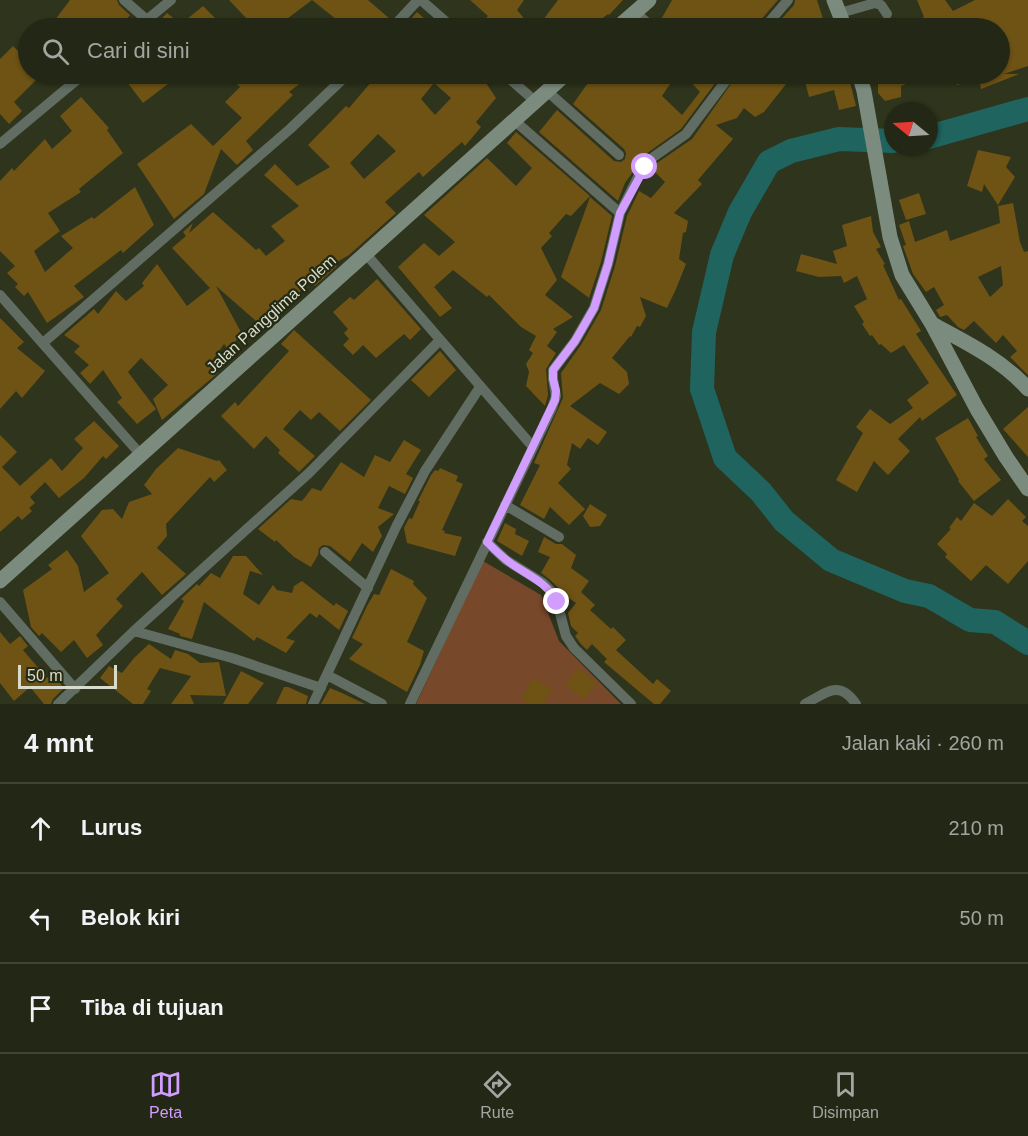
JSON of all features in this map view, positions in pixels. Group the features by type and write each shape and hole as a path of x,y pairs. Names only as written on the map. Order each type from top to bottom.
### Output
{"street":[{"path":"124,0 145,18"},
{"path":"149,18 171,0"},
{"path":"402,18 419,0 441,18"},
{"path":"628,18 649,0"},
{"path":"773,18 788,0"},
{"path":"840,14 876,3 881,5 887,14"},
{"path":"635,12 642,18"},
{"path":"0,144 72,84"},
{"path":"43,343 290,129 337,84"},
{"path":"521,84 541,96 619,155"},
{"name":"Jalan Pangglima Polem","path":"0,580 555,84"},
{"path":"410,704 555,400 556,391 552,375 555,365 575,341 594,308 608,264 620,213 652,158 686,134 724,84"},
{"path":"862,84 890,237 902,275 932,324 977,409 1028,489"},
{"path":"515,121 620,213"},
{"path":"366,254 533,447"},
{"path":"0,295 141,455"},
{"path":"932,324 983,353 1026,382"},
{"path":"58,704 134,631 309,473 440,340"},
{"path":"313,704 396,527 425,471 480,387"},
{"path":"505,505 558,537"},
{"path":"487,542 506,560 543,583 552,592 566,636 574,648 598,674 632,704"},
{"path":"325,552 368,588"},
{"path":"0,602 75,689"},
{"path":"134,631 232,658 321,688"},
{"path":"327,675 382,704"},
{"path":"805,704 837,689 846,692 855,704"}],"shaded area":[{"path":"483,561 541,595 559,641 621,704 416,704"}],"building":[{"path":"70,0 117,0 130,15 127,18 56,18"},
{"path":"229,0 312,0 288,18 246,18"},
{"path":"312,0 368,0 389,18 334,18"},
{"path":"470,0 524,0 517,10 524,18 486,18 488,16"},
{"path":"558,0 623,0 609,15 603,18 544,18"},
{"path":"672,0 778,0 762,18 662,18"},
{"path":"795,0 817,0 823,18 782,18 794,5"},
{"path":"917,0 945,0 953,11 975,0 1028,0 1028,66 1010,72 1010,18 922,18 924,17"},
{"path":"203,6 215,18 188,18"},
{"path":"417,12 424,18 412,18"},
{"path":"167,13 173,18 162,18"},
{"path":"13,46 18,51 18,84 32,84 14,102 22,111 9,124 0,114 0,59"},
{"path":"129,84 168,84 143,103"},
{"path":"237,84 299,84 289,92 293,95 246,141 253,150 237,165 221,149 204,194 174,219 137,164 191,124 213,146 242,118 225,102 240,87"},
{"path":"369,84 433,84 421,99 435,115 451,98 435,84 487,84 496,98 476,122 481,127 465,146 462,142 423,177 419,172 385,202 396,213 349,255 335,263 337,266 315,286 309,282 281,313 274,305 257,322 216,286 242,334 228,349 224,344 210,364 218,373 162,420 153,399 168,385 141,358 128,372 156,409 137,424 117,402 122,398 103,370 90,384 80,373 89,365 74,352 80,346 64,335 94,309 98,314 116,291 126,301 144,286 142,283 157,264 187,306 210,288 172,248 186,236 183,232 193,223 189,233 213,212 266,256 285,241 271,226 299,206 264,175 275,164 297,186 330,167 308,145 346,106 349,108","holes":["378,134 396,151 364,179 350,163"]},
{"path":"587,84 670,84 662,96 682,115 700,92 692,84 715,84 681,129 646,154 625,183 618,201 539,132 557,110 614,161 621,162 625,159 624,149 573,104"},
{"path":"731,84 786,84 764,112 755,117 744,108 737,118 716,125 733,139 698,180 702,184 674,213 688,221 686,232 683,233 679,259 686,264 676,289 667,308 640,297 646,316 640,327 637,326 631,337 612,358 627,372 629,384 619,394 600,383 570,406 607,432 598,445 588,438 580,449 572,443 567,465 571,469 558,483 585,509 569,525 550,507 544,519 520,505 540,465 534,463 563,398 561,373 581,345 601,310 627,216 639,191 651,198 665,182 653,170 657,163 692,139"},
{"path":"806,84 850,84 856,106 839,110 834,90 809,97"},
{"path":"878,84 906,84 901,86 901,97 885,101 878,93"},
{"path":"980,84 994,84 981,89"},
{"path":"81,97 109,128 107,130 123,153 79,189 81,192 48,213 60,231 34,251 45,272 73,248 61,236 92,217 94,219 135,187 154,225 123,253 121,250 74,286 84,297 47,323 28,292 24,296 15,287 18,284 7,273 15,266 0,251 0,181 12,168 14,171 45,139 52,149 72,131 60,116"},
{"path":"516,132 590,196 571,216 566,214 549,233 552,236 541,248 557,280 545,295 573,317 553,329 557,332 547,346 556,353 546,369 548,395 545,406 526,386 529,372 526,364 533,353 529,350 536,336 521,327 489,295 487,297 453,270 434,287 452,308 440,317 398,267 424,243 439,256 455,242 424,215 487,158 516,186 532,168 507,143"},
{"path":"978,150 1011,157 1006,167 1015,177 998,205 984,184 982,192 967,186"},
{"path":"919,193 926,214 906,220 899,200"},
{"path":"590,197 612,216 601,262 589,298 561,277"},
{"path":"1013,203 1020,242 1024,252 1028,251 1028,375 1010,357 1017,351 1003,335 996,343 974,321 964,330 947,315 940,317 936,310 944,305 934,287 926,292 913,274 903,246 906,245 899,225 909,221 915,242 947,230 950,241 1000,223 998,206","holes":["1001,266 1003,285 990,297 978,277"]},
{"path":"871,216 873,232 881,247 876,249 885,264 883,265 899,300 901,299 921,331 916,334 957,395 922,421 920,417 898,439 910,451 888,475 874,461 857,492 836,480 863,433 856,427 870,409 890,424 913,408 907,400 929,383 904,345 891,353 881,344 879,345 872,335 870,336 854,306 867,299 857,276 844,283 841,276 819,277 796,271 801,254 837,264 833,251 847,246 842,225"},
{"path":"377,279 421,329 410,340 404,334 376,358 363,345 353,355 343,345 349,339 344,333 348,329 333,312 350,297 354,300"},
{"path":"0,318 24,342 17,348 45,371 22,398 16,391 0,409"},
{"path":"294,330 371,400 340,431 319,412 311,420 300,410 283,429 315,456 299,472 278,453 280,450 266,436 254,449 221,416 235,402 238,406 289,351 281,344"},
{"path":"440,351 456,370 429,397 411,380"},
{"path":"1028,407 1028,457 1003,429"},
{"path":"968,418 988,456 984,459 1001,480 974,501 958,481 935,438"},
{"path":"94,421 119,446 106,459 103,456 84,478 59,498 45,482 30,497 35,503 29,508 32,511 22,520 18,516 0,532 0,435 17,452 2,467 20,486 51,458 62,471 83,448 74,439"},
{"path":"404,440 421,450 406,474 413,478 405,494 389,486 378,508 394,514 378,527 382,536 373,552 362,543 350,562 330,546 323,545 319,548 311,567 258,529 291,499 302,501 312,488 321,491 341,462 364,477 375,455 390,462"},
{"path":"178,448 219,460 227,470 214,482 210,477 166,524 167,536 157,548 186,574 162,595 142,572 116,599 123,606 96,635 103,645 87,658 74,640 61,652 42,633 39,636 31,627 23,590 52,569 48,565 67,550 78,566 84,592 109,573 81,536 102,510 113,509 122,519 129,502 152,494 144,485 156,469"},
{"path":"440,468 458,476 456,481 463,484 442,530 445,531 444,533 462,537 455,556 407,543 404,528 409,518 412,519 431,475"},
{"path":"1008,499 1026,517 1022,521 1028,526 1028,561 1008,584 986,565 971,581 945,557 947,554 937,544 951,529 949,528 957,517 961,521 974,503 992,516"},
{"path":"590,504 607,515 600,526 590,527 583,516"},
{"path":"505,523 516,529 515,534 529,541 522,556 497,541"},
{"path":"544,537 556,544 562,544 576,555 571,568 589,581 581,592 595,605 590,610 626,640 616,650 653,684 657,679 671,691 660,704 654,704 604,662 607,659 592,644 587,650 575,636 578,633 571,626 568,613 576,603 560,592 561,590 541,573 550,557 538,552"},
{"path":"233,556 246,556 263,575 250,571 243,594 259,605 273,585 277,590 292,593 294,586 302,581 334,606 336,603 348,611 339,630 319,614 317,618 310,613 286,638 295,641 286,653 257,637 254,641 204,602 192,639 180,636 168,629 184,601 181,599 197,584 199,586 211,573 220,578"},
{"path":"391,569 414,581 413,584 427,598 407,642 424,651 407,692 349,659 363,644 352,638 367,606 374,594 379,595"},
{"path":"0,632 10,644 20,636 28,646 23,650 47,678 52,674 64,688 51,704 44,704 30,687 14,701 0,683"},
{"path":"149,644 171,659 175,650 188,654 200,663 219,662 226,696 190,695 194,704 171,704 191,676 160,668 147,689 151,691 143,704 133,704 100,678 109,666 122,673"},
{"path":"578,668 597,683 584,700 565,685"},
{"path":"241,671 264,683 248,704 223,704"},
{"path":"533,678 552,689 544,704 530,704 521,699"},
{"path":"284,687 308,696 306,704 276,704"},
{"path":"330,688 342,693 365,704 321,704"}],"waterway":[{"path":"938,134 1028,109"},
{"path":"884,141 839,139 791,151 769,162 740,212 722,255 704,332 702,389 725,458 761,492 784,521 831,560 905,591 929,596 970,620 995,622 1028,643"}],"route":[{"path":"557,602 552,592 543,583 506,560 487,542 555,400 556,391 552,375 555,365 575,341 594,308 608,264 620,213 645,167"}]}
